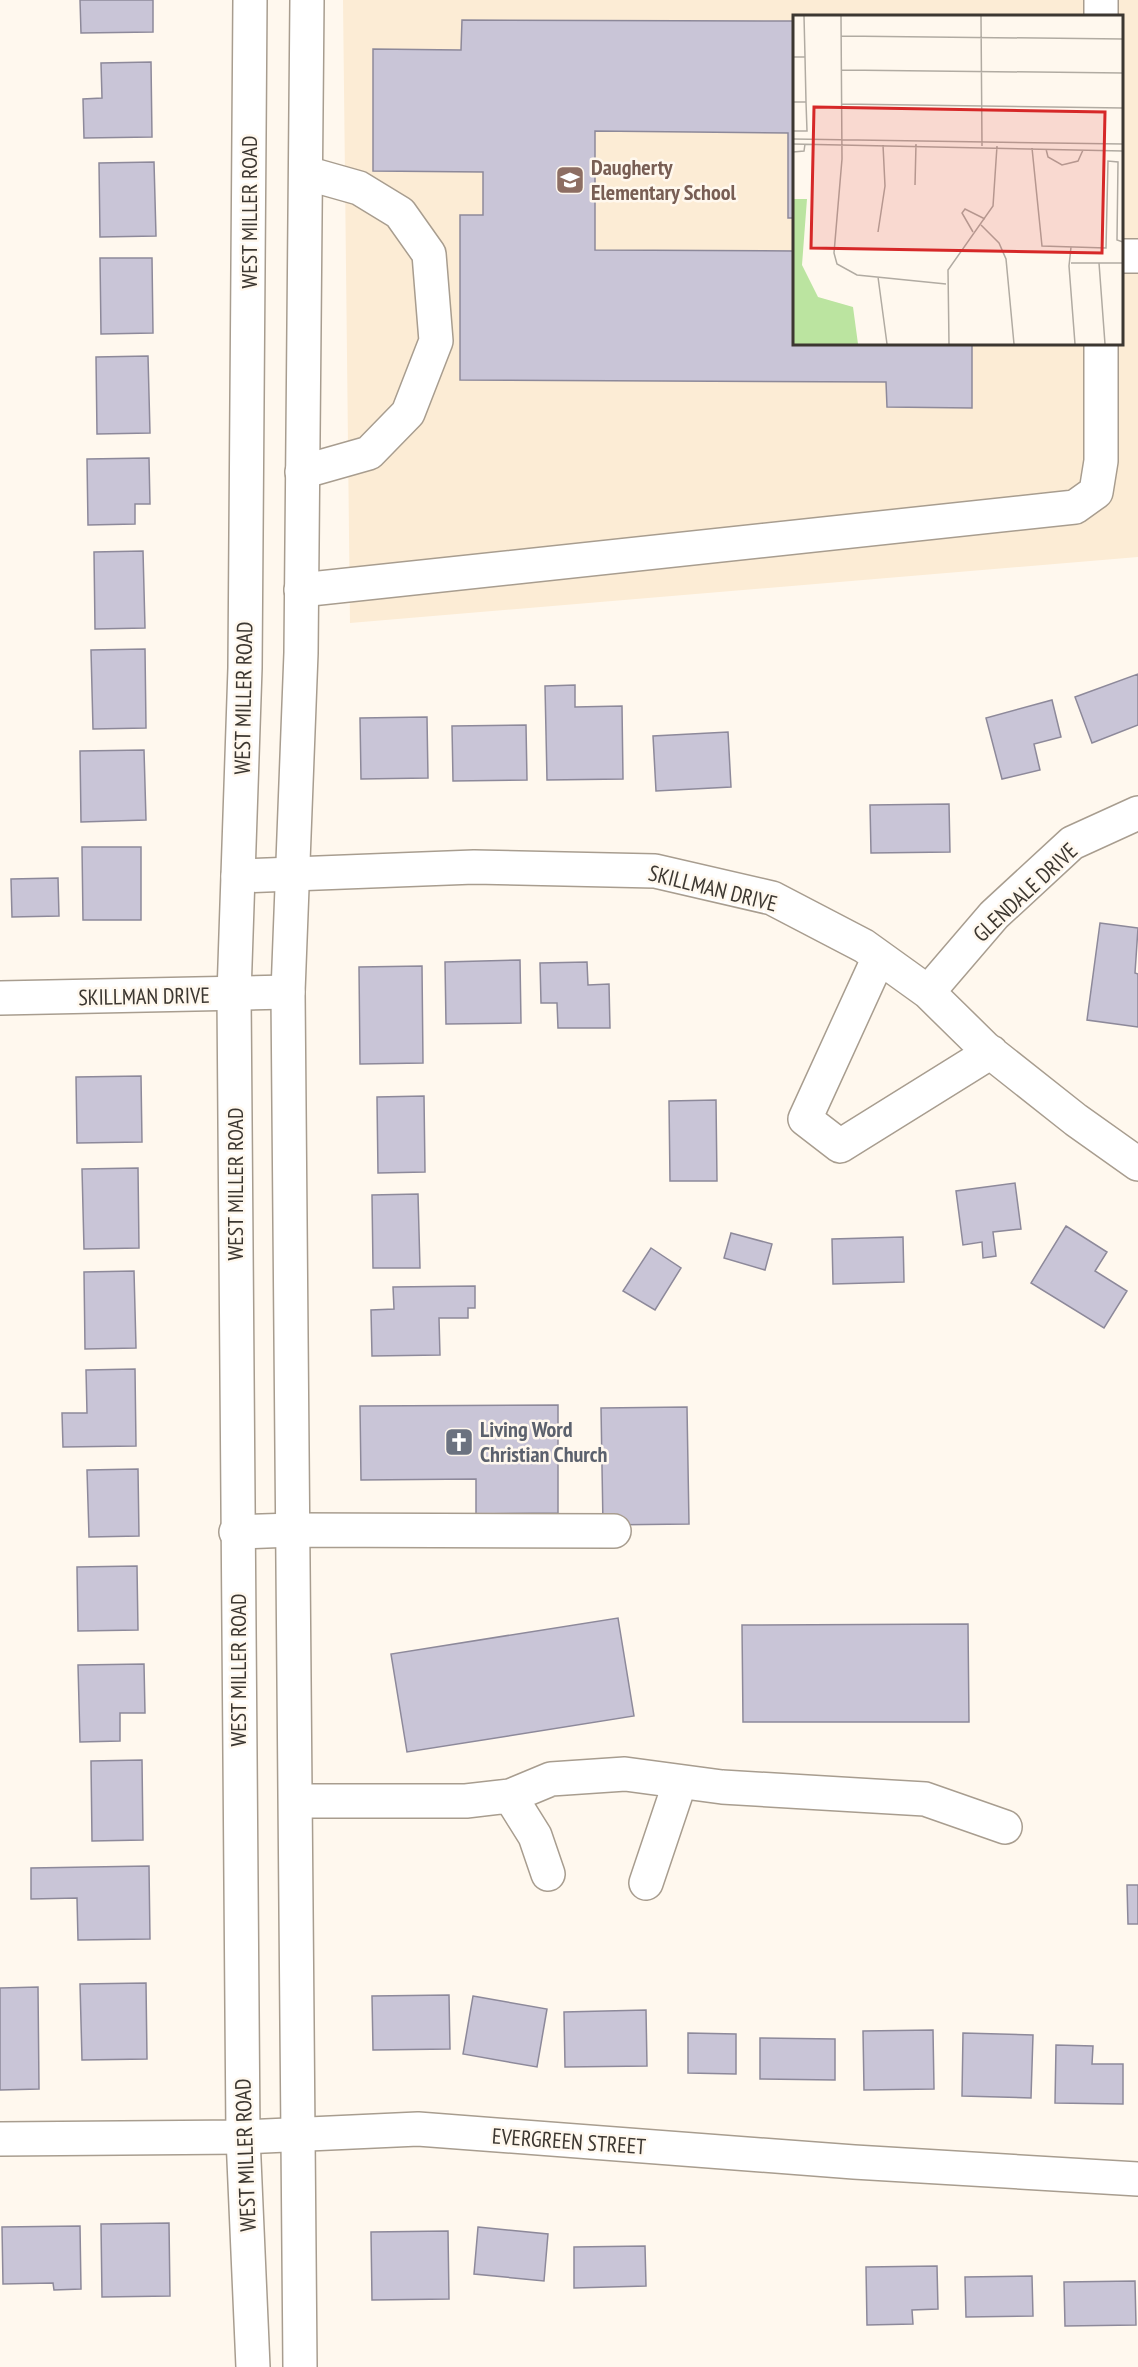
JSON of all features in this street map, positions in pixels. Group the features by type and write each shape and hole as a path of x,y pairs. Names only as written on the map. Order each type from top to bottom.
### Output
{"main road":[{"name":"WEST MILLER ROAD","path":"250,0 245,668 234,994 243,2137 253,2367"},
{"path":"300,2367 296,2134 296,1801 288,992 302,590 307,0"},
{"path":"302,472 369,453 408,413 436,341 429,254 400,213 359,188 306,173"},
{"path":"302,590 1075,507 1096,492 1101,461 1101,345"},
{"name":"GLENDALE DRIVE","path":"928,992 994,915 1072,843 1138,813"},
{"name":"SKILLMAN DRIVE","path":"238,876 293,872 474,867 655,871 772,898 864,946 928,992 991,1052 1076,1120 1138,1164"},
{"path":"879,957 805,1119 840,1146 991,1052"},
{"name":"SKILLMAN DRIVE","path":"0,998 288,992"},
{"path":"237,1532 293,1530 614,1531"},
{"path":"296,1801 466,1801 510,1796 551,1779 625,1774 723,1787 925,1799 1005,1827"},
{"path":"646,1883 680,1782"},
{"path":"510,1796 535,1836 548,1874"},
{"name":"EVERGREEN STREET","path":"0,2139 243,2137 418,2129 854,2162 1138,2179"}],"shaded area":[{"name":"Daugherty Elementary School","path":"343,0 1138,0 1138,557 350,623"}],"building":[{"path":"80,0 153,0 153,32 81,33"},
{"path":"462,20 793,21 793,218 788,218 788,133 595,131 595,250 793,251 793,345 972,345 972,408 887,407 886,382 460,380 460,215 483,215 483,172 373,171 373,49 461,50"},
{"path":"151,62 152,137 84,138 83,99 102,98 101,63"},
{"path":"154,162 156,236 100,237 99,163"},
{"path":"100,258 152,258 153,333 101,334"},
{"path":"148,356 150,433 97,434 96,357"},
{"path":"149,458 150,504 135,504 135,524 88,525 87,459"},
{"path":"143,551 145,628 95,629 94,552"},
{"path":"145,649 146,728 93,729 91,650"},
{"path":"1138,674 1138,725 1092,743 1075,697"},
{"path":"575,685 575,707 622,706 623,779 547,780 545,686"},
{"path":"1052,700 1061,737 1034,744 1040,770 1002,779 986,718"},
{"path":"427,717 428,778 361,779 360,718"},
{"path":"526,725 527,780 453,781 452,726"},
{"path":"728,732 731,787 656,791 653,736"},
{"path":"144,750 146,820 81,822 80,751"},
{"path":"949,804 950,852 871,853 870,805"},
{"path":"82,847 141,847 141,920 83,920"},
{"path":"58,878 59,916 12,917 11,879"},
{"path":"1100,923 1138,928 1135,973 1138,974 1138,1027 1087,1020"},
{"path":"520,960 521,1023 446,1024 445,962"},
{"path":"587,962 588,985 609,984 610,1028 558,1028 557,1003 541,1003 540,963"},
{"path":"422,966 423,1063 360,1064 359,967"},
{"path":"141,1076 142,1142 77,1143 76,1077"},
{"path":"424,1096 425,1172 378,1173 377,1097"},
{"path":"716,1100 717,1181 670,1181 669,1101"},
{"path":"138,1168 139,1248 84,1249 82,1169"},
{"path":"1015,1183 1021,1229 993,1232 996,1256 983,1258 982,1242 963,1245 956,1191"},
{"path":"418,1194 420,1268 373,1268 372,1195"},
{"path":"1066,1226 1107,1252 1095,1271 1127,1291 1104,1328 1031,1283"},
{"path":"731,1233 772,1244 765,1270 724,1258"},
{"path":"903,1237 904,1282 833,1284 832,1239"},
{"path":"651,1248 681,1268 655,1310 623,1291"},
{"path":"134,1271 136,1348 85,1349 84,1272"},
{"path":"475,1286 475,1308 468,1308 468,1318 439,1318 440,1355 372,1356 371,1310 394,1309 393,1287"},
{"path":"135,1369 136,1446 63,1447 62,1413 87,1413 86,1370"},
{"name":"Living Word Christian Church","path":"558,1405 558,1513 476,1514 476,1479 361,1480 360,1406"},
{"path":"687,1407 689,1524 603,1525 601,1408"},
{"path":"138,1469 139,1536 89,1537 87,1470"},
{"path":"137,1566 138,1630 78,1631 77,1567"},
{"path":"618,1618 634,1716 407,1752 391,1654"},
{"path":"968,1624 969,1722 743,1722 742,1625"},
{"path":"144,1664 145,1713 120,1713 120,1741 80,1742 78,1665"},
{"path":"142,1760 143,1840 92,1841 91,1761"},
{"path":"149,1866 150,1939 78,1940 77,1898 31,1899 31,1868"},
{"path":"1127,1885 1138,1885 1138,1924 1128,1924"},
{"path":"146,1983 147,2059 82,2060 80,1984"},
{"path":"38,1987 39,2089 0,2090 0,1988"},
{"path":"449,1995 450,2049 373,2050 372,1996"},
{"path":"473,1996 547,2009 537,2067 463,2054"},
{"path":"646,2010 647,2066 565,2067 564,2012"},
{"path":"933,2030 934,2089 864,2090 863,2031"},
{"path":"688,2033 736,2034 736,2074 688,2073"},
{"path":"963,2033 1033,2035 1031,2098 962,2096"},
{"path":"760,2038 835,2039 835,2080 760,2079"},
{"path":"1056,2045 1093,2046 1092,2064 1123,2064 1123,2104 1055,2103"},
{"path":"169,2223 170,2296 102,2297 101,2224"},
{"path":"80,2226 81,2289 54,2290 53,2283 3,2284 2,2227"},
{"path":"478,2227 548,2234 544,2281 474,2274"},
{"path":"448,2231 449,2299 372,2300 371,2232"},
{"path":"645,2246 646,2286 574,2288 574,2247"},
{"path":"937,2266 938,2309 912,2310 913,2324 867,2325 866,2267"},
{"path":"1032,2276 1033,2316 966,2317 965,2277"},
{"path":"1135,2281 1136,2325 1065,2326 1064,2282"}],"place":[{"name":"Daugherty Elementary School","path":"570,180"},
{"name":"Living Word Christian Church","path":"459,1442"}]}
